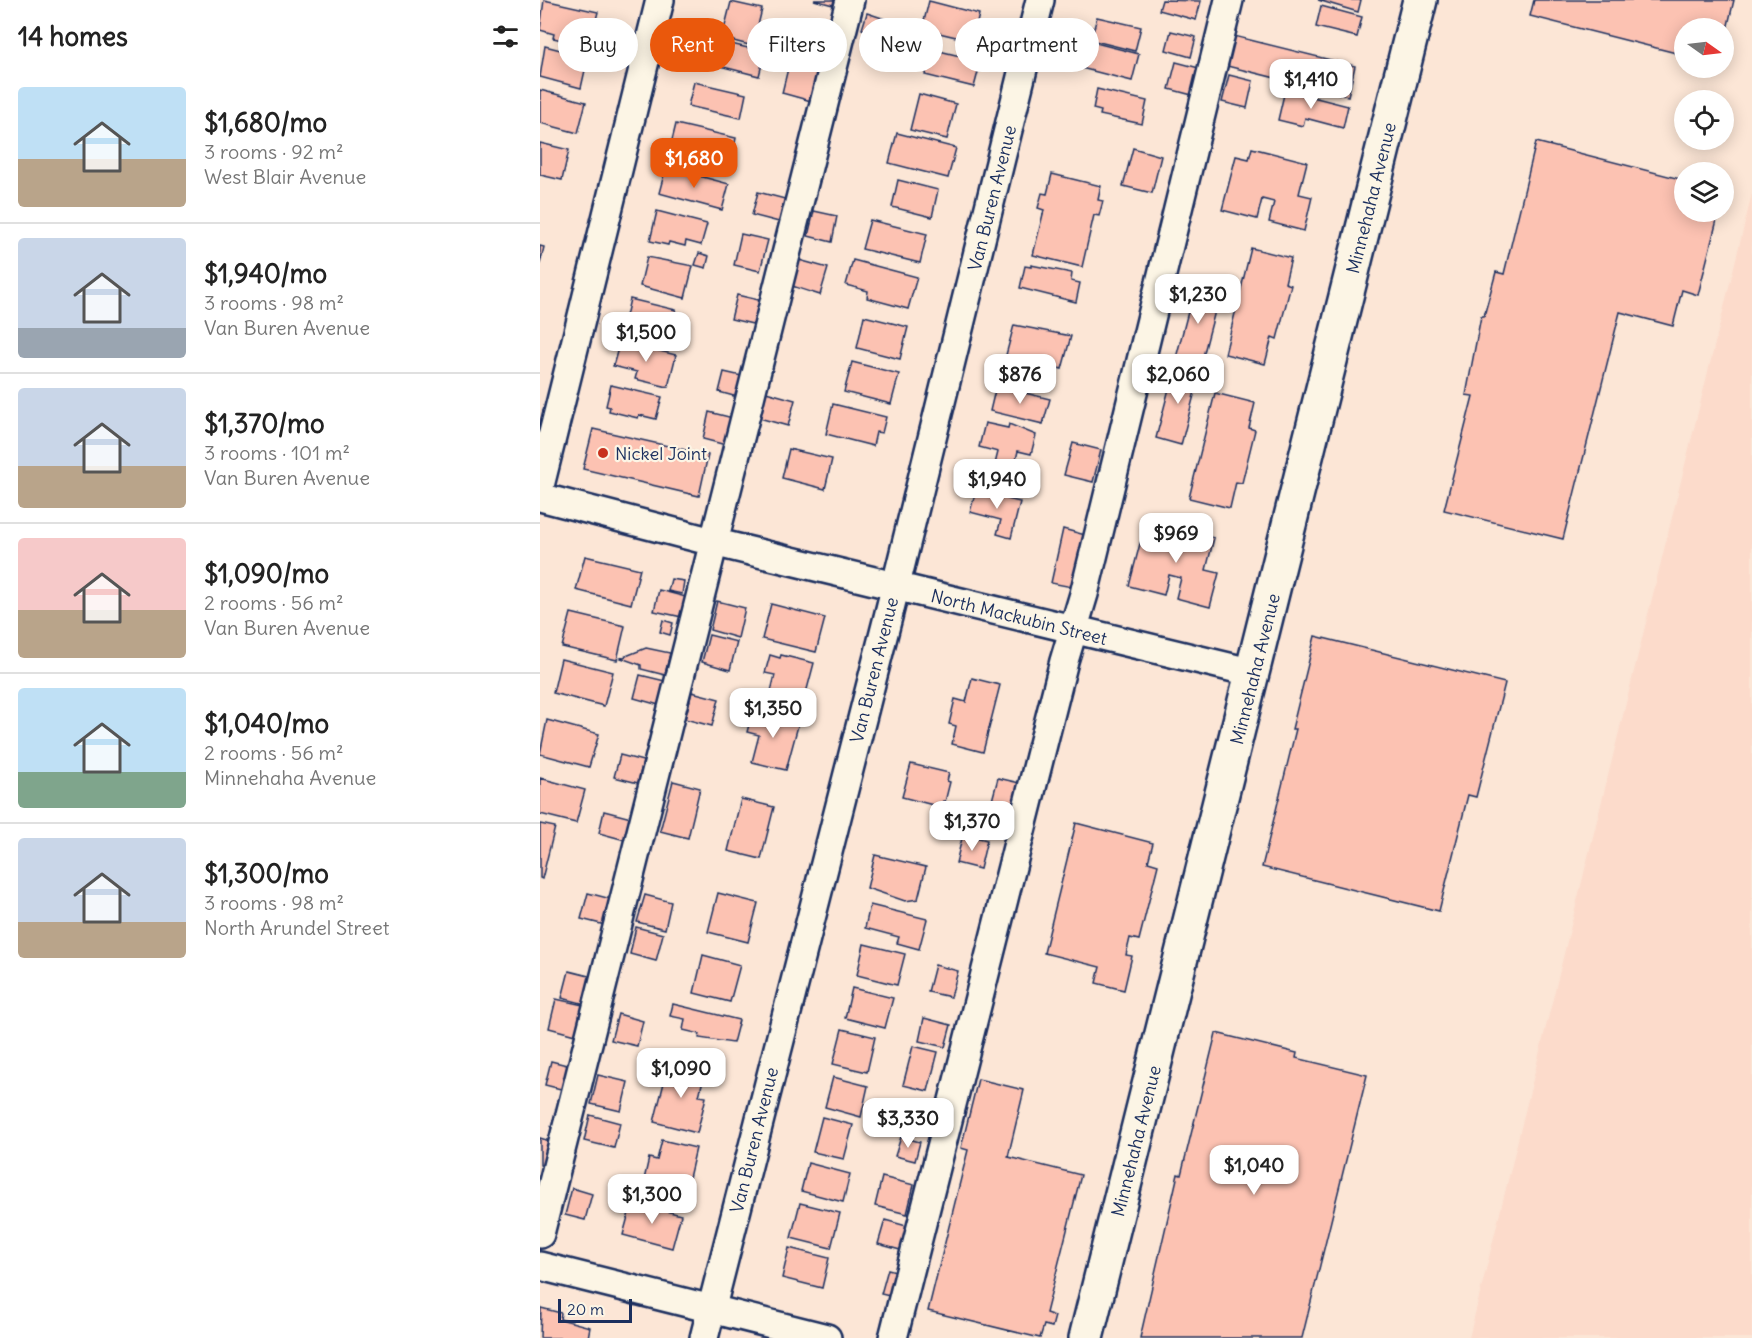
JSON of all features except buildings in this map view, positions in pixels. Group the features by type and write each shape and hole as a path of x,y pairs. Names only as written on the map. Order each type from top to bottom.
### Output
{"main road":[{"name":"Minnehaha Avenue","path":"1086,1338 1254,673 1420,0"}],"street":[{"path":"540,486 660,0"},
{"path":"540,1234 850,0"},
{"name":"Van Buren Avenue","path":"704,1338 896,586 1040,0"},
{"path":"893,1338 1073,631 1229,0"},
{"name":"North Mackubin Street","path":"540,496 712,542 1254,673"},
{"path":"540,1266 827,1338"}],"shaded area":[{"path":"1752,194 1752,1338 1469,1338"}],"place":[{"name":"Nickel Joint","path":"603,453"}]}
